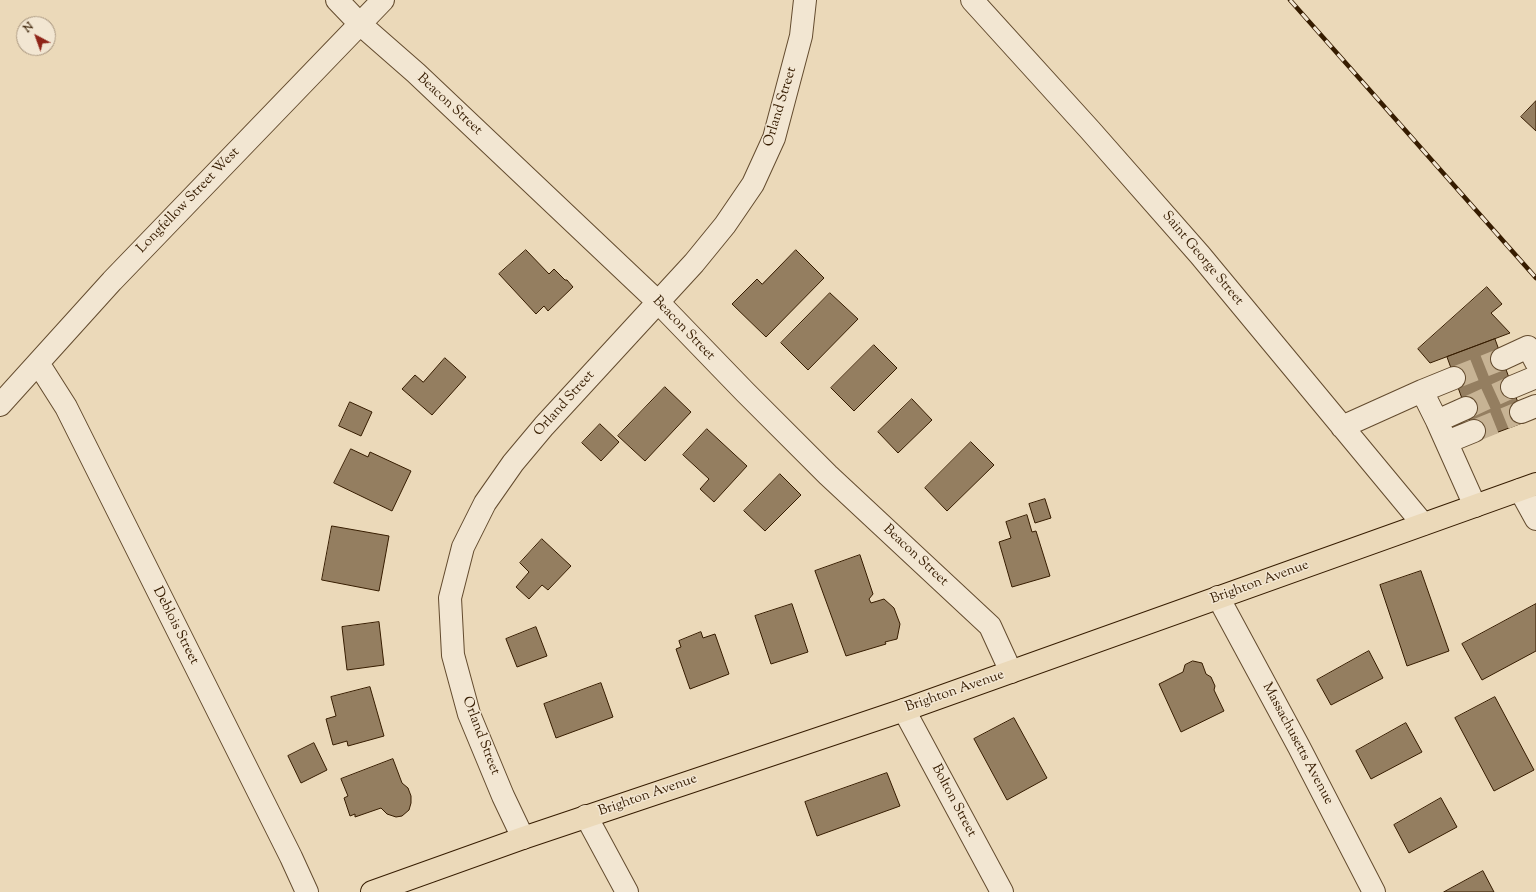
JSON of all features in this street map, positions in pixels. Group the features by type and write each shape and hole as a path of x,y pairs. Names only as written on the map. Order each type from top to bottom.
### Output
{"main road":[{"name":"Brighton Avenue","path":"372,892 586,816 904,710 1528,487"}],"street":[{"name":"Beacon Street","path":"337,0 360,24 416,73 658,302 828,475 990,626 1011,672"},
{"name":"Longfellow Street West","path":"0,405 112,281 383,0"},
{"name":"Orland Street","path":"523,838 503,796 469,714 453,655 450,598 463,547 485,503 513,464 544,426 694,263 725,225 753,184 774,138 801,36 805,0"},
{"name":"Saint George Street","path":"972,0 1090,130 1195,250 1423,524"},
{"path":"1502,359 1528,347 1536,362"},
{"name":"Deblois Street","path":"38,363 66,407 291,857 307,892"},
{"path":"1512,387 1536,376"},
{"path":"1342,427 1454,378"},
{"path":"1422,391 1447,442 1474,506"},
{"path":"1437,421 1466,408"},
{"path":"1447,442 1474,431"},
{"path":"1528,487 1536,519"},
{"name":"Massachusetts Avenue","path":"1218,598 1299,747 1374,892"},
{"name":"Bolton Street","path":"904,710 1002,892"},
{"path":"586,816 626,892"}],"building":[{"path":"1536,101 1536,131 1521,117"},
{"path":"526,250 549,274 554,269 573,287 548,311 544,306 536,314 499,274"},
{"path":"796,250 824,278 766,337 732,304 757,279 762,284"},
{"path":"1487,287 1502,304 1491,313 1510,333 1430,363 1418,349"},
{"path":"830,293 858,319 808,370 781,343"},
{"path":"1495,339 1525,422 1477,440 1447,357"},
{"path":"874,345 897,368 854,411 831,388"},
{"path":"445,358 466,377 432,415 402,389 415,375 423,382"},
{"path":"665,387 691,412 645,461 618,436"},
{"path":"912,399 932,420 898,453 878,432"},
{"path":"350,402 372,412 361,436 339,426"},
{"path":"600,424 619,442 601,461 582,443"},
{"path":"707,429 747,466 714,502 700,489 709,479 683,455"},
{"path":"971,442 994,465 947,511 925,488"},
{"path":"351,449 368,457 370,452 411,471 392,511 334,483"},
{"path":"780,474 801,495 765,531 744,511"},
{"path":"1045,499 1051,518 1035,523 1029,504"},
{"path":"1027,515 1032,532 1036,531 1050,576 1012,587 999,542 1011,538 1006,522"},
{"path":"332,526 389,536 379,591 322,580"},
{"path":"542,539 571,566 548,590 542,585 529,599 516,587 529,572 520,563"},
{"path":"860,555 873,594 869,599 871,603 884,599 894,608 900,624 897,639 885,642 886,644 846,656 815,571"},
{"path":"1421,571 1449,651 1407,666 1380,585"},
{"path":"792,604 808,652 771,664 755,616"},
{"path":"1536,604 1536,651 1482,680 1462,644"},
{"path":"379,622 384,665 347,670 342,627"},
{"path":"536,627 547,656 517,667 506,639"},
{"path":"701,632 703,638 715,634 729,674 690,689 676,649 681,647 679,641"},
{"path":"1369,651 1383,678 1331,705 1317,680"},
{"path":"1193,661 1202,663 1206,674 1211,677 1215,686 1214,690 1224,711 1181,732 1159,684 1183,672 1185,665"},
{"path":"601,683 613,717 556,738 544,704"},
{"path":"370,687 384,736 348,746 347,741 333,745 326,719 336,716 331,697"},
{"path":"1495,697 1534,770 1494,791 1455,718"},
{"path":"1014,718 1047,778 1007,800 974,739"},
{"path":"1406,723 1422,752 1371,779 1356,751"},
{"path":"314,743 327,770 301,783 288,756"},
{"path":"393,759 402,783 408,788 411,796 409,810 402,816 396,817 387,814 381,808 355,817 355,814 350,816 344,798 348,796 341,779"},
{"path":"887,773 900,806 817,836 805,802"},
{"path":"1441,798 1457,827 1409,853 1394,825"},
{"path":"1483,871 1494,892 1444,892"}],"tunnel":[{"path":"1454,378 1502,359"},
{"path":"1466,408 1512,387"},
{"path":"1474,431 1521,412"}],"railway":[{"path":"1290,0 1536,278"}]}
